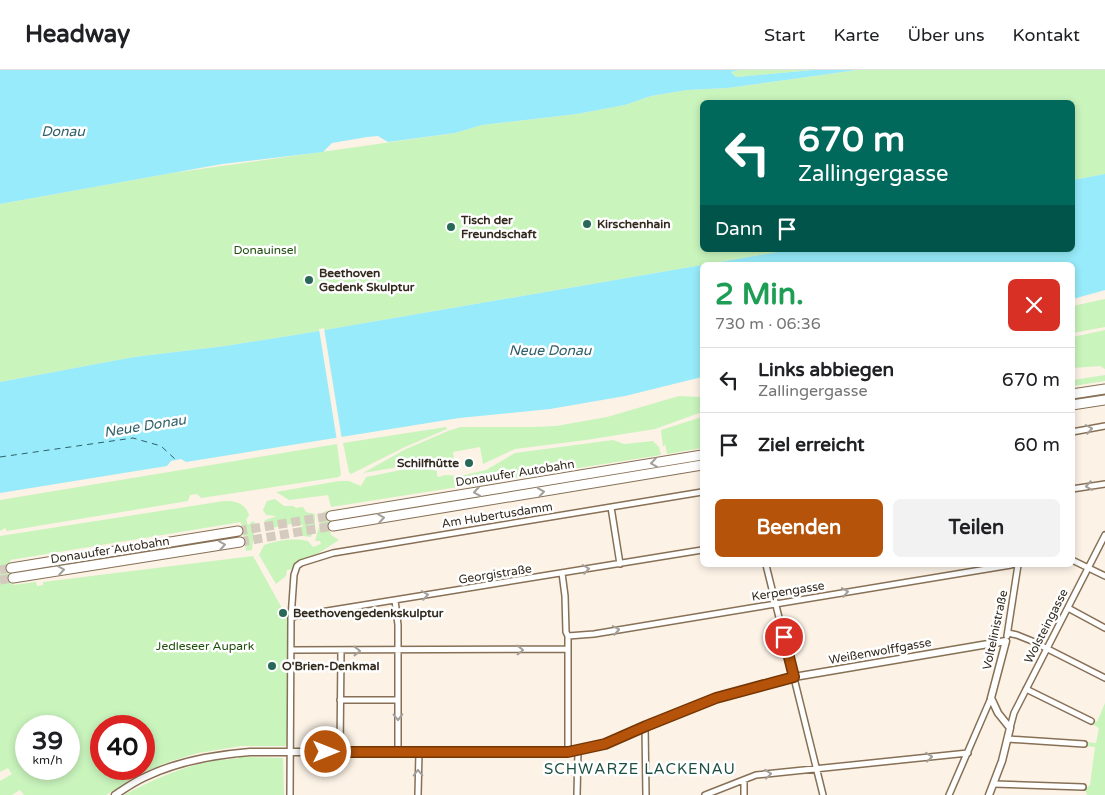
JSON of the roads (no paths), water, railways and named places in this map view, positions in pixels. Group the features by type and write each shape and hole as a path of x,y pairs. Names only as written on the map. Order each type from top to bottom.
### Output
{"highway":[{"path":"1075,394 1105,389"},
{"path":"1075,405 1105,400"},
{"name":"Donauufer Autobahn","path":"331,516 700,455"},
{"name":"Donauufer Autobahn","path":"333,526 700,465"},
{"name":"Donauufer Autobahn","path":"12,568 238,531"},
{"name":"Donauufer Autobahn","path":"13,578 240,542"}],"street":[{"path":"1075,431 1105,426"},
{"path":"1075,489 1105,484"},
{"name":"Am Hubertusdamm","path":"291,618 294,576 297,566 305,561 333,553 700,492"},
{"path":"611,507 620,564"},
{"name":"Wolsteingasse","path":"1010,728 1014,713 1105,535"},
{"name":"Georgistraße","path":"291,618 700,550"},
{"path":"1075,562 1105,576"},
{"path":"767,567 823,795"},
{"name":"Kerpengasse","path":"568,636 594,634 999,567"},
{"name":"Voltelinistraße","path":"949,795 991,698 1008,633 1018,567"},
{"path":"562,573 566,632 568,636 568,752"},
{"path":"395,600 398,625 398,752"},
{"path":"1068,608 1105,628"},
{"path":"290,795 291,618"},
{"path":"1008,633 1017,635 1105,678"},
{"name":"Weißenwolffgasse","path":"115,795 144,777 176,764 204,757 250,752 578,751 605,744 716,698 794,677 1006,641"},
{"path":"291,650 568,649"},
{"path":"340,651 340,752"},
{"path":"1026,689 1091,721"},
{"path":"989,795 1010,728 998,713 991,698"},
{"path":"340,700 398,700"},
{"path":"646,726 646,795"},
{"path":"1008,739 1084,744"},
{"path":"577,795 578,751"},
{"path":"418,752 418,795"},
{"path":"705,795 756,775 968,754"},
{"path":"744,780 744,795"},
{"path":"994,784 1083,787"}],"water":[{"name":"Donau","path":"0,70 739,70 731,72 736,77 813,70 857,70 728,88 687,90 651,96 625,105 577,114 482,125 455,133 388,142 378,136 367,137 332,143 323,152 222,164 0,204"},
{"path":"1105,174 1105,290 1075,298 1075,262 720,262 778,252 1075,252 1075,180"},
{"name":"Neue Donau","path":"700,265 700,377 625,396 550,409 459,418 186,462 181,459 171,461 167,466 0,493 0,382 134,357 225,346"}],"tunnel":[{"path":"238,531 331,516"},
{"path":"240,542 333,526"},
{"path":"0,570 11,568"},
{"path":"0,580 13,578"}],"place":[{"name":"Kirschenhain","path":"587,224"},
{"name":"Tisch der Freundschaft","path":"451,227"},
{"name":"Beethoven Gedenk Skulptur","path":"309,280"},
{"name":"Schilfhütte","path":"469,463"},
{"name":"Beethovengedenkskulptur","path":"283,613"},
{"name":"O'Brien-Denkmal","path":"272,666"}],"district":[{"name":"SCHWARZE LACKENAU","path":"640,769"}],"park label":[{"name":"Donauinsel","path":"265,250"},
{"name":"Jedleseer Aupark","path":"205,646"}]}
